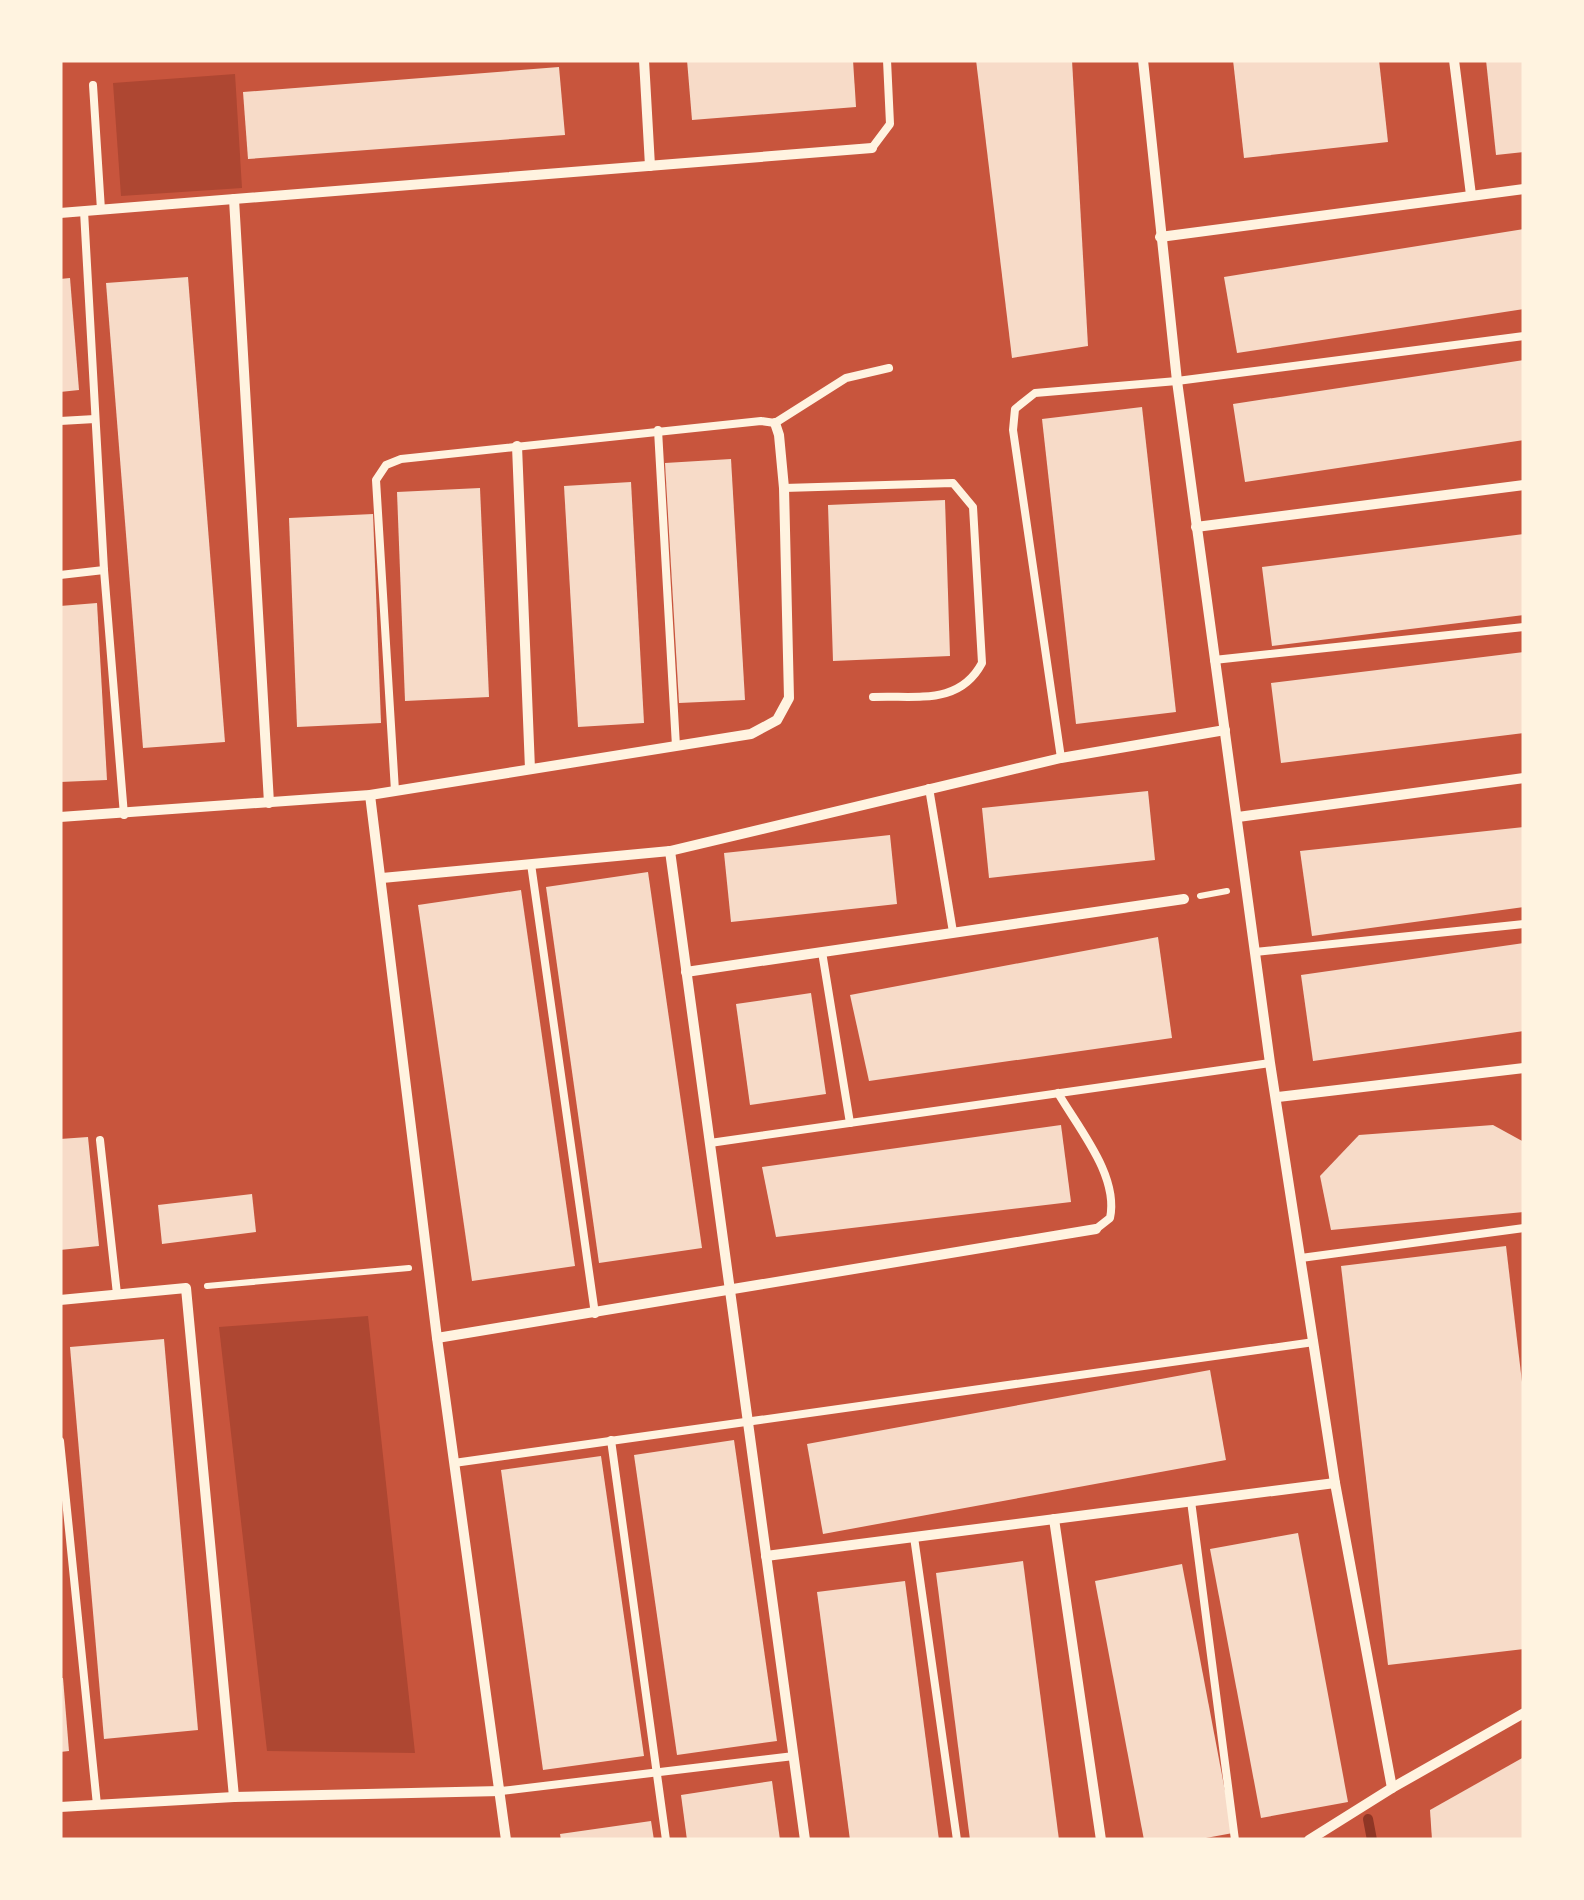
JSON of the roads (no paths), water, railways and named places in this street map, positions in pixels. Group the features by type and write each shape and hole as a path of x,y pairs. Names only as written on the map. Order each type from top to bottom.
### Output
{"street":[{"path":"644,60 650,166"},
{"path":"1143,60 1176,380 1270,1063 1335,1483 1392,1788"},
{"path":"1454,60 1471,195"},
{"path":"60,213 872,148"},
{"path":"1160,238 1524,189"},
{"path":"234,199 269,803"},
{"path":"60,817 370,795 751,734 777,720 789,698 784,488 775,423"},
{"path":"517,446 530,769"},
{"path":"1196,528 1524,485"},
{"path":"382,878 670,851 1061,758 1225,730"},
{"path":"1238,817 1524,778"},
{"path":"370,795 437,1338 506,1840"},
{"path":"670,851 805,1840"},
{"path":"686,972 1184,898"},
{"path":"1278,1097 1524,1068"},
{"path":"437,1338 1096,1230"},
{"path":"60,1300 186,1288 234,1797"},
{"path":"766,1556 1335,1483"},
{"path":"1054,1519 1101,1840"},
{"path":"1309,1840 1524,1712"},
{"path":"60,1807 234,1797 500,1792"}],"lane":[{"path":"872,148 890,124 886,60"},
{"path":"93,85 101,210"},
{"path":"84,211 104,570 124,815"},
{"path":"1061,758 1013,430 1015,409 1035,394 1524,336"},
{"path":"395,791 376,480 386,466 401,459 658,430 775,423 846,378 889,368"},
{"path":"60,421 95,419"},
{"path":"658,430 676,746"},
{"path":"784,488 953,484 973,507 982,664 972,682 952,694 873,697"},
{"path":"60,575 104,570"},
{"path":"1214,660 1524,627"},
{"path":"929,788 953,932"},
{"path":"531,864 595,1314"},
{"path":"1255,952 1524,924"},
{"path":"822,952 850,1123"},
{"path":"710,1144 1270,1063"},
{"path":"1058,1093 1114,1199 1110,1218 1096,1230"},
{"path":"100,1140 117,1294"},
{"path":"1301,1258 1524,1228"},
{"path":"454,1463 1314,1342"},
{"path":"611,1440 666,1840"},
{"path":"60,1441 98,1805"},
{"path":"1190,1501 1235,1840"},
{"path":"914,1537 957,1840"},
{"path":"500,1792 794,1756"}],"waterway":[{"path":"1368,1819 1372,1840"}]}
